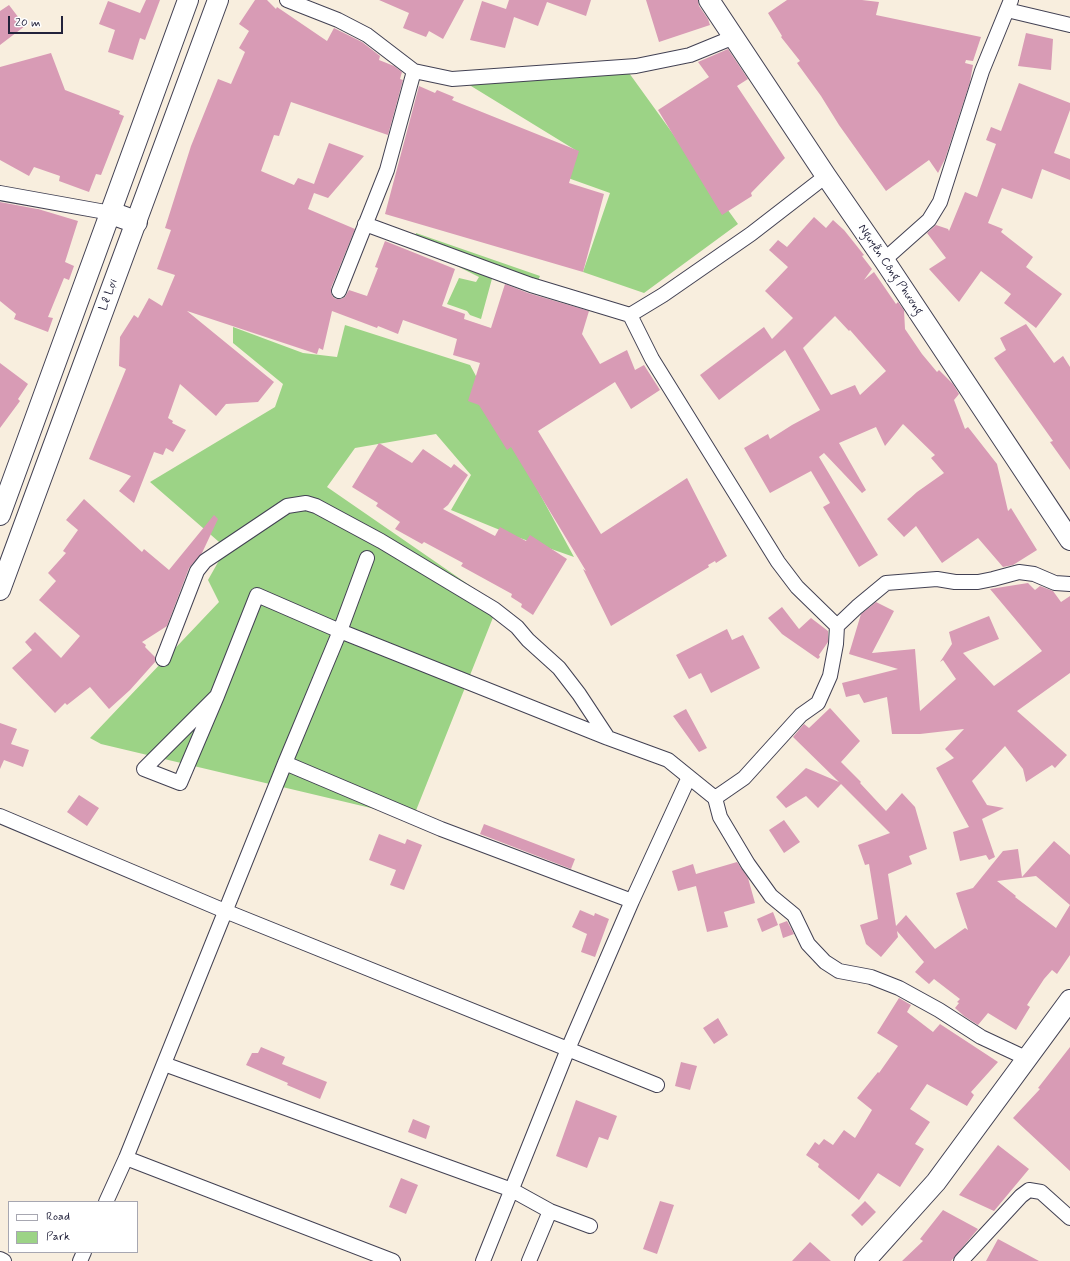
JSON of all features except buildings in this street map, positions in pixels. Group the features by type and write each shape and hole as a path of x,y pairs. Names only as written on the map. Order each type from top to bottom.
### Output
{"main road":[{"path":"0,515 188,0"},
{"name":"Lê Lợi","path":"0,590 218,0"},
{"name":"Nguyễn Công Phương","path":"708,0 884,260 1070,540"},
{"path":"111,213 136,222"},
{"path":"865,1261 936,1182 1070,1000"}],"street":[{"path":"287,0 338,20 367,35 414,71 452,79 636,66 690,55 734,37"},
{"path":"884,260 929,220 940,202 982,71 1009,5 1070,25"},
{"path":"339,291 364,224 387,170 414,71"},
{"path":"630,315 663,295 751,234 826,176"},
{"path":"0,193 111,213"},
{"path":"364,224 531,285 630,315 652,359 778,562 797,587 837,626"},
{"path":"162,659 197,571 205,561 287,506 306,503 316,506 381,541 494,609 517,627 528,640 559,668 579,694 608,738"},
{"path":"106,1201 126,1158 285,763 340,631 367,558"},
{"path":"715,798 744,778 801,715 818,703 830,676 836,644 837,626 886,583 937,579 956,582 978,582 993,580 1019,572 1034,574 1055,583 1070,584"},
{"path":"217,696 144,770 180,783 217,696 257,595 340,631 608,738 668,760 715,798 720,817 748,864 771,896 794,915 808,944 825,962 839,971 871,977 899,988 939,1010 981,1037 1028,1059"},
{"path":"285,763 441,829 632,901"},
{"path":"483,1261 568,1049 632,901 689,777"},
{"path":"0,816 225,911 657,1085"},
{"path":"164,1064 512,1190 550,1211 590,1226"},
{"path":"126,1158 393,1261"},
{"path":"961,1261 1021,1196 1029,1190 1041,1192 1070,1218"},
{"path":"529,1261 550,1211"},
{"path":"0,1259 4,1261"}],"green space":[{"path":"624,66 738,224 644,293 583,272 610,193 568,178 577,151 458,78"},
{"path":"416,233 540,276 535,287 493,275 481,319 470,315 467,311 447,304 459,278 476,282 479,277 413,244"},
{"path":"345,325 470,365 574,557 517,537 451,510 471,475 436,434 355,448 327,487 498,605 413,818 101,744 90,738 219,602 208,580 226,548 150,482 275,407 283,384 233,343 233,327 303,353 337,357"}]}
